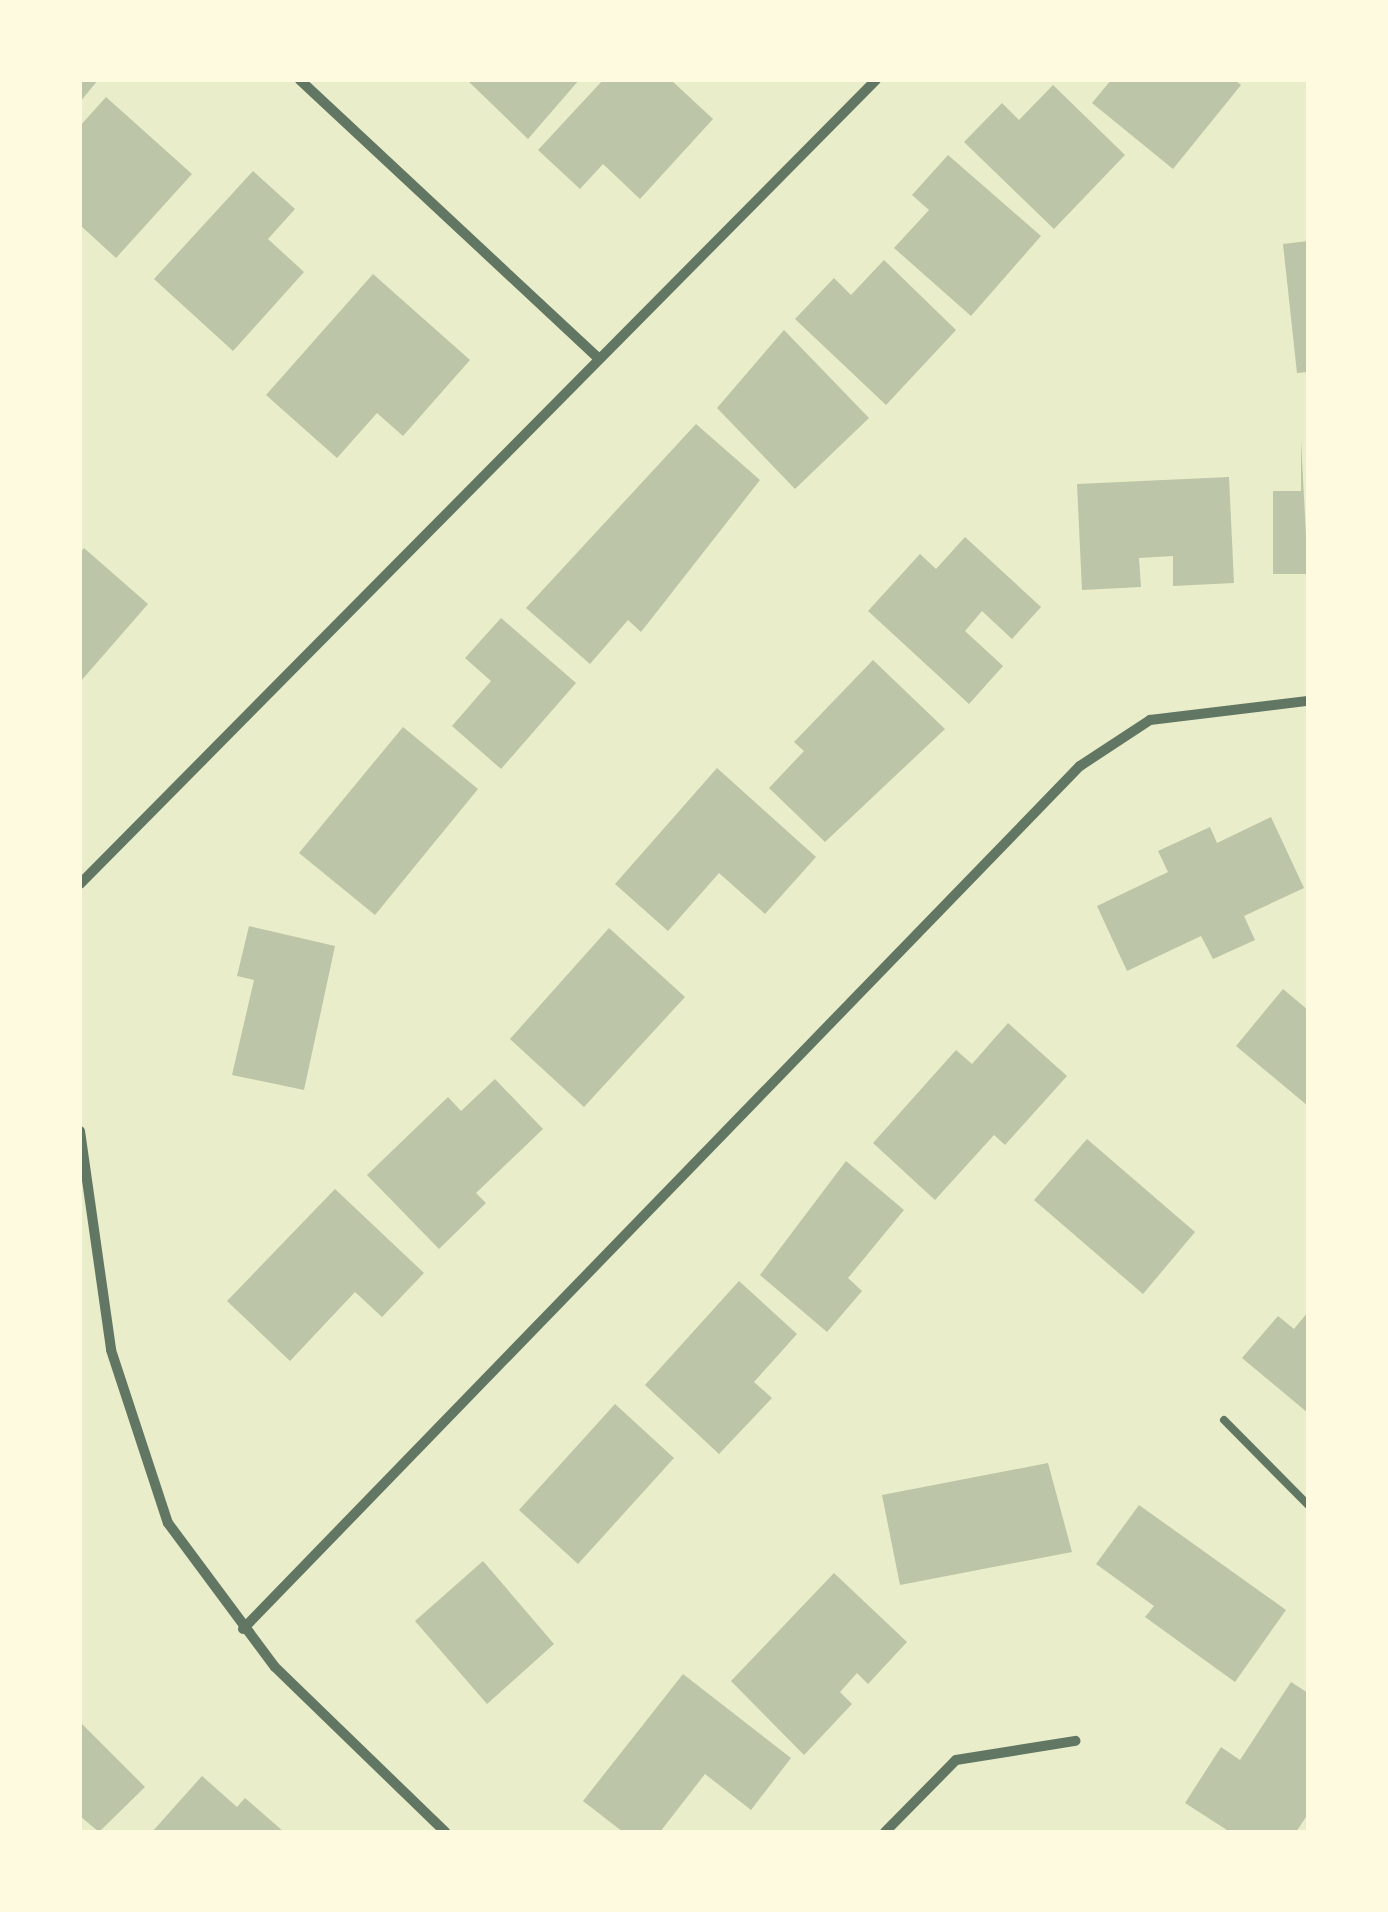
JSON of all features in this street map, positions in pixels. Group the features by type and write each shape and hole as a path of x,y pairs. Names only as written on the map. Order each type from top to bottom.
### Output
{"street":[{"path":"300,80 598,358"},
{"path":"80,884 876,80"},
{"path":"243,1629 1080,766 1150,720 1308,702"},
{"path":"80,1131 111,1350 168,1523 243,1629 445,1832"},
{"path":"885,1832 956,1760 1075,1740"}],"lane":[{"path":"1224,1420 1308,1505"}],"building":[{"path":"80,80 98,80 80,102"},
{"path":"467,80 579,80 528,139"},
{"path":"603,80 671,80 713,119 640,199 603,164 580,189 538,150"},
{"path":"1111,80 1235,80 1241,85 1173,169 1092,103"},
{"path":"1053,85 1125,155 1054,229 964,142 1002,103 1019,120"},
{"path":"106,97 192,174 116,258 80,225 80,126"},
{"path":"948,155 1041,236 971,316 894,248 929,210 912,195"},
{"path":"253,171 295,209 268,239 304,272 233,351 154,279"},
{"path":"1308,241 1308,372 1297,373 1283,244"},
{"path":"884,260 956,330 886,405 795,319 834,278 851,295"},
{"path":"373,274 470,360 403,436 377,413 337,458 266,395"},
{"path":"784,330 869,418 795,489 717,408"},
{"path":"696,424 760,480 641,632 628,620 590,664 526,608"},
{"path":"1301,440 1308,574 1273,574 1273,491 1301,491"},
{"path":"1229,477 1234,583 1173,586 1173,556 1139,558 1141,587 1082,590 1077,484"},
{"path":"965,537 1041,607 1012,639 982,611 965,631 1003,666 969,704 868,611 920,554 936,569"},
{"path":"84,548 148,604 80,682 80,553"},
{"path":"501,618 576,683 501,769 452,726 491,681 465,658"},
{"path":"873,660 945,729 825,842 769,788 804,751 794,742"},
{"path":"403,727 478,789 375,915 299,853"},
{"path":"717,768 816,857 765,914 719,873 668,931 615,884"},
{"path":"1271,817 1304,888 1244,916 1255,940 1213,959 1201,936 1127,971 1097,906 1168,872 1158,851 1210,827 1217,843"},
{"path":"249,926 335,946 304,1090 232,1075 254,980 237,976"},
{"path":"609,928 685,997 584,1107 510,1039"},
{"path":"1283,989 1308,1010 1308,1106 1236,1046"},
{"path":"1008,1023 1067,1076 1005,1145 994,1135 935,1200 873,1143 956,1050 972,1064"},
{"path":"495,1079 543,1129 476,1193 486,1203 439,1249 367,1175 448,1097 461,1111"},
{"path":"1087,1139 1195,1232 1143,1294 1034,1200"},
{"path":"846,1161 904,1210 848,1278 862,1291 827,1332 760,1275"},
{"path":"335,1189 424,1273 382,1317 355,1292 290,1361 227,1301"},
{"path":"739,1281 797,1334 754,1382 772,1398 719,1454 645,1385"},
{"path":"1308,1312 1308,1413 1242,1358 1278,1316 1294,1329"},
{"path":"615,1404 674,1458 578,1564 519,1510"},
{"path":"1048,1463 1072,1552 900,1585 882,1495"},
{"path":"1139,1505 1286,1610 1235,1682 1145,1617 1154,1606 1096,1564"},
{"path":"483,1561 554,1644 487,1704 415,1621"},
{"path":"834,1573 907,1642 868,1684 857,1673 840,1692 852,1704 804,1755 731,1681"},
{"path":"683,1674 791,1758 751,1810 705,1774 660,1832 623,1832 583,1801"},
{"path":"1291,1682 1308,1693 1308,1814 1296,1832 1230,1832 1185,1803 1221,1747 1240,1760"},
{"path":"80,1722 145,1787 99,1832 80,1816"},
{"path":"202,1776 237,1807 245,1798 284,1832 152,1832"}]}
